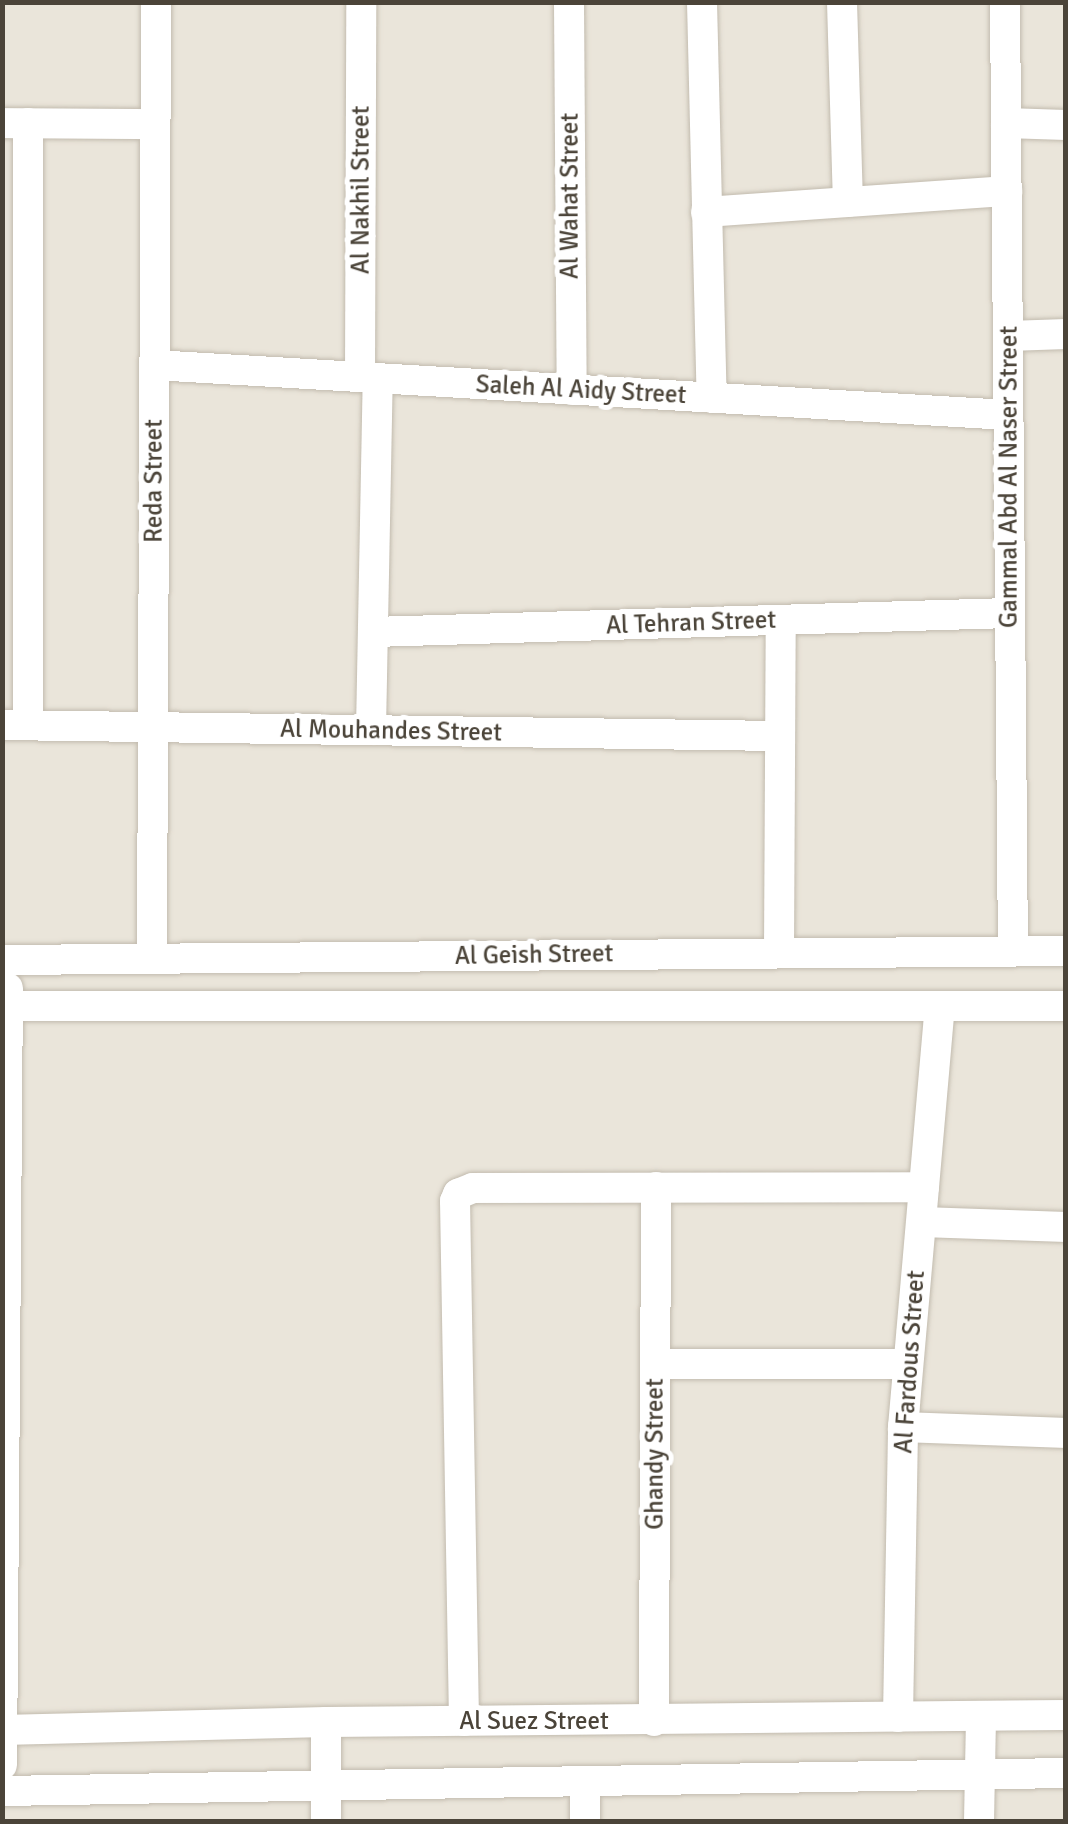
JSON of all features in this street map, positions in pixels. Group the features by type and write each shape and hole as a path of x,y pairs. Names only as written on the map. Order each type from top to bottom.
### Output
{"street":[{"name":"Reda Street","path":"152,959 156,2"},
{"name":"Al Nakhil Street","path":"361,2 373,632 371,730"},
{"name":"Al Wahat Street","path":"569,2 572,390"},
{"path":"702,2 712,398"},
{"path":"842,2 848,202"},
{"name":"Gammal Abd Al Naser Street","path":"1005,2 1012,951"},
{"path":"1006,122 1066,125"},
{"path":"15,725 15,123 155,124"},
{"path":"706,212 1007,191"},
{"path":"1009,336 1066,334"},
{"name":"Saleh Al Aidy Street","path":"154,366 1008,415"},
{"name":"Al Tehran Street","path":"373,632 1010,613"},
{"path":"780,953 781,620"},
{"name":"Al Mouhandes Street","path":"15,725 780,736"},
{"name":"Al Geish Street","path":"6,960 1066,951"},
{"path":"889,952 890,1008"},
{"path":"2,1765 6,960"},
{"name":"Al Geish Street","path":"5,1006 1066,1006"},
{"name":"Al Fardous Street","path":"898,1718 903,1428 940,1007"},
{"name":"Ghandy Street","path":"654,1721 656,1187"},
{"path":"464,1721 455,1201 464,1190 924,1187"},
{"path":"922,1222 1066,1227"},
{"path":"656,1364 908,1364"},
{"path":"903,1428 1066,1432"},
{"name":"Al Suez Street","path":"3,1730 326,1722 1066,1715"},
{"path":"979,1822 982,1716"},
{"path":"326,1722 326,1822"},
{"path":"2,1790 1066,1773"},
{"path":"584,1781 585,1822"}],"shaded area":[{"path":"3,3 1065,3 1065,1821 3,1821"}]}
